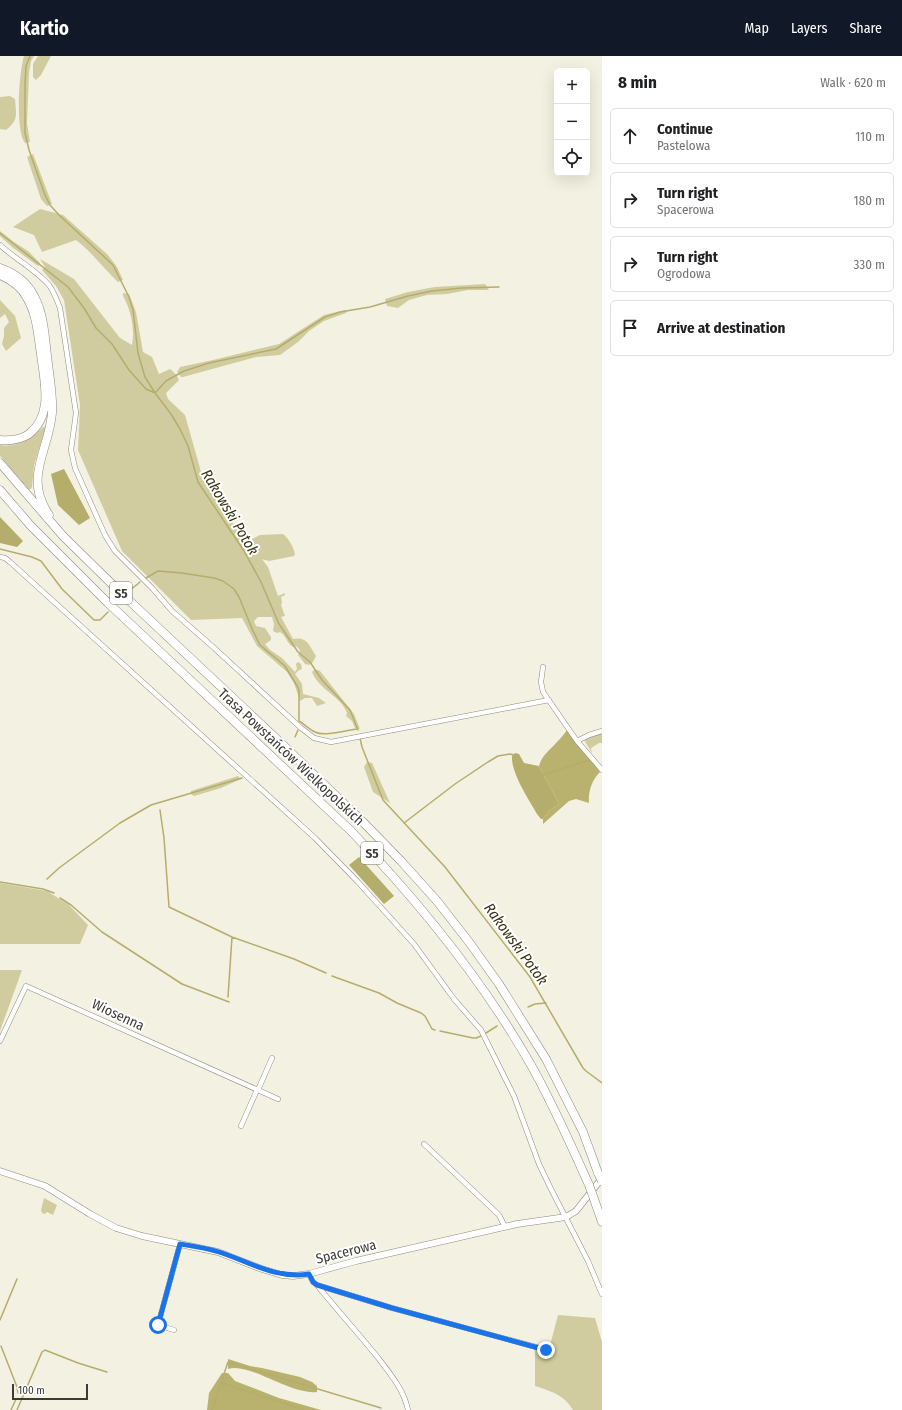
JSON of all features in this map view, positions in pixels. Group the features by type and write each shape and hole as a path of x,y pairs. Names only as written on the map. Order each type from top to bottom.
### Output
{"highway":[{"path":"0,268 14,274 29,288 34,296 41,315 53,404 50,424 37,479 40,500 63,536"},
{"path":"0,274 17,284 28,299 32,308 36,320 46,402 44,412 35,429 26,436 16,440 0,440"},
{"name":"Trasa Powstańców Wielkopolskich","path":"0,463 63,536 362,821 437,901 499,984 546,1059 583,1132 601,1177"},
{"name":"Trasa Powstańców Wielkopolskich","path":"0,490 30,525 107,602 351,831 390,871 419,905 456,952 486,994 532,1066 567,1136 589,1185 602,1222"}],"street":[{"path":"0,245 50,286 56,297 60,308 76,414 71,442 71,457 114,551 153,589 172,611 301,728 314,738 331,742 549,700"},
{"path":"0,557 5,558 10,562 315,838 358,882 414,944 454,999 467,1013 485,1037 514,1096 539,1164 591,1266 602,1294"},
{"path":"543,668 542,688 577,741 602,770"},
{"path":"577,741 602,731"},
{"name":"Wiosenna","path":"0,1041 26,986 278,1099"},
{"path":"241,1126 272,1058"},
{"path":"424,1144 499,1214 505,1227"},
{"name":"Spacerowa","path":"0,1171 45,1186 116,1228 142,1236 218,1252 262,1269 282,1275 294,1276 309,1274 356,1261 505,1227 566,1217"},
{"path":"566,1217 576,1211 601,1177"},
{"path":"174,1330 158,1325 180,1244"},
{"path":"309,1274 313,1282 358,1332 392,1376 403,1392 408,1410"},
{"path":"317,1285 392,1308 546,1350"}],"shaded area":[{"path":"24,56 34,56 31,61 29,73 27,123 30,142 25,143 22,136 19,114 19,87"},
{"path":"38,56 51,56 41,75 36,80 33,77 33,64"},
{"path":"10,96 15,99 15,120 6,130 0,129 0,97"},
{"path":"33,154 52,204 47,206 41,199 27,157"},
{"path":"40,209 63,215 108,255 117,267 123,280 118,282 76,240 42,252 34,235 13,227"},
{"path":"0,231 28,251 40,263 38,266 0,236"},
{"path":"40,259 74,279 120,338 132,345 132,320 123,296 123,293 129,294 136,312 143,352 152,357 159,374 170,369 179,380 166,393 168,399 185,415 203,479 239,532 249,544 250,540 260,535 283,534 287,538 293,548 295,554 294,556 269,561 262,559 268,567 278,596 285,593 285,595 281,597 281,605 285,616 281,617 293,639 298,638 307,642 316,656 313,662 309,665 305,664 298,655 300,650 296,646 291,646 282,633 273,631 274,624 272,617 258,617 254,621 256,626 265,628 271,637 271,640 265,644 270,650 282,658 295,672 297,669 296,664 298,662 301,664 302,669 295,674 302,684 303,694 319,698 326,703 317,706 312,698 305,698 300,701 294,683 287,672 257,646 242,618 191,620 122,551 78,450 80,405 64,300 56,286 42,270 45,267"},
{"path":"485,284 489,290 468,290 447,294 427,295 409,300 398,308 387,306 385,299 408,292 435,287"},
{"path":"0,300 15,316 21,338 6,351 2,344 4,328 9,322 5,314 0,318"},
{"path":"345,310 347,312 346,313 324,321 309,331 298,342 280,355 256,357 183,377 181,377 177,372 180,367 279,344 324,315"},
{"path":"43,427 46,427 34,465 32,487 31,489 28,489 0,456 0,445 6,446 24,442"},
{"path":"64,469 90,518 79,525 58,505 51,474"},
{"path":"0,517 23,541 17,547 0,543"},
{"path":"314,670 320,671 354,714 360,729 355,728 352,721 346,716 347,713 344,707 316,679 312,672"},
{"path":"568,729 600,772 591,786 589,803 576,799 569,801 543,824 543,819 549,811 559,804 539,766 540,762"},
{"path":"602,734 602,743 599,743 591,748 592,753 584,740 591,736"},
{"path":"515,753 519,754 524,763 539,766 559,804 549,811 543,819 541,819 537,814 517,778 512,763 512,756"},
{"path":"367,762 372,763 390,803 373,792 364,767"},
{"path":"238,776 241,779 221,788 194,796 191,794 191,791"},
{"path":"359,857 394,896 384,904 349,865"},
{"path":"0,883 47,891 69,905 88,925 80,944 0,944"},
{"path":"0,970 22,970 0,1031"},
{"path":"44,1198 57,1205 53,1215 47,1212 45,1214 42,1213 41,1210"},
{"path":"558,1315 595,1318 602,1342 602,1410 573,1410 561,1397 535,1386 535,1350 548,1353"},
{"path":"228,1359 250,1366 300,1377 317,1386 317,1392 306,1392 295,1389 247,1370 237,1368 228,1369"},
{"path":"222,1373 228,1373 235,1381 279,1398 321,1410 207,1410 209,1393"}],"waterway":[{"name":"Rakowski Potok","path":"30,56 26,66 25,133 29,150 45,195 50,205 59,215 113,265 129,297 133,310 138,353 145,377 180,429 188,446 198,482 244,551 261,582 279,624 298,652 310,662 322,680 350,710 358,730"},
{"path":"0,233 68,287 84,308 96,328 112,344 129,370 146,389 155,393 166,381 184,371 209,363 276,349 325,317 340,312 370,307 432,291 462,288 499,287"},
{"path":"0,549 32,557 41,561 62,589 94,620 100,620 108,612"},
{"path":"146,578 158,571 182,573 214,578 223,581 234,589 239,597 260,645 285,666 297,686 299,690 299,721 313,731 324,734 357,729"},
{"path":"129,591 140,582"},
{"path":"295,737 298,730"},
{"name":"Rakowski Potok","path":"360,738 362,747 383,800 445,867 530,977 583,1068 602,1083"},
{"name":"Rakowski Potok","path":"404,823 455,784 488,762 498,756 510,754 514,755"},
{"name":"Rakowski Potok","path":"543,775 589,760"},
{"path":"47,879 59,868 120,823 151,805 242,778"},
{"path":"160,810 164,838 169,907 232,937 294,959 326,973"},
{"path":"0,882 43,889 54,893"},
{"path":"60,898 71,905 102,932 182,984 229,1002"},
{"path":"228,997 232,937"},
{"path":"332,976 379,993 397,1003 421,1013 425,1016 432,1029 435,1030"},
{"path":"528,1007 535,1004 546,1003"},
{"path":"486,1033 497,1026"},
{"path":"440,1031 473,1038 481,1036"},
{"path":"0,1320 17,1279"},
{"path":"1,1346 18,1393"},
{"path":"17,1410 42,1352 45,1350 78,1363 107,1372"},
{"path":"212,1410 228,1362 381,1408"},
{"path":"222,1383 304,1410"},
{"path":"11,1410 16,1399"}],"route":[{"path":"158,1325 180,1244 218,1252 282,1275 294,1276 309,1274 313,1282 317,1285 483,1334 546,1350"}]}
